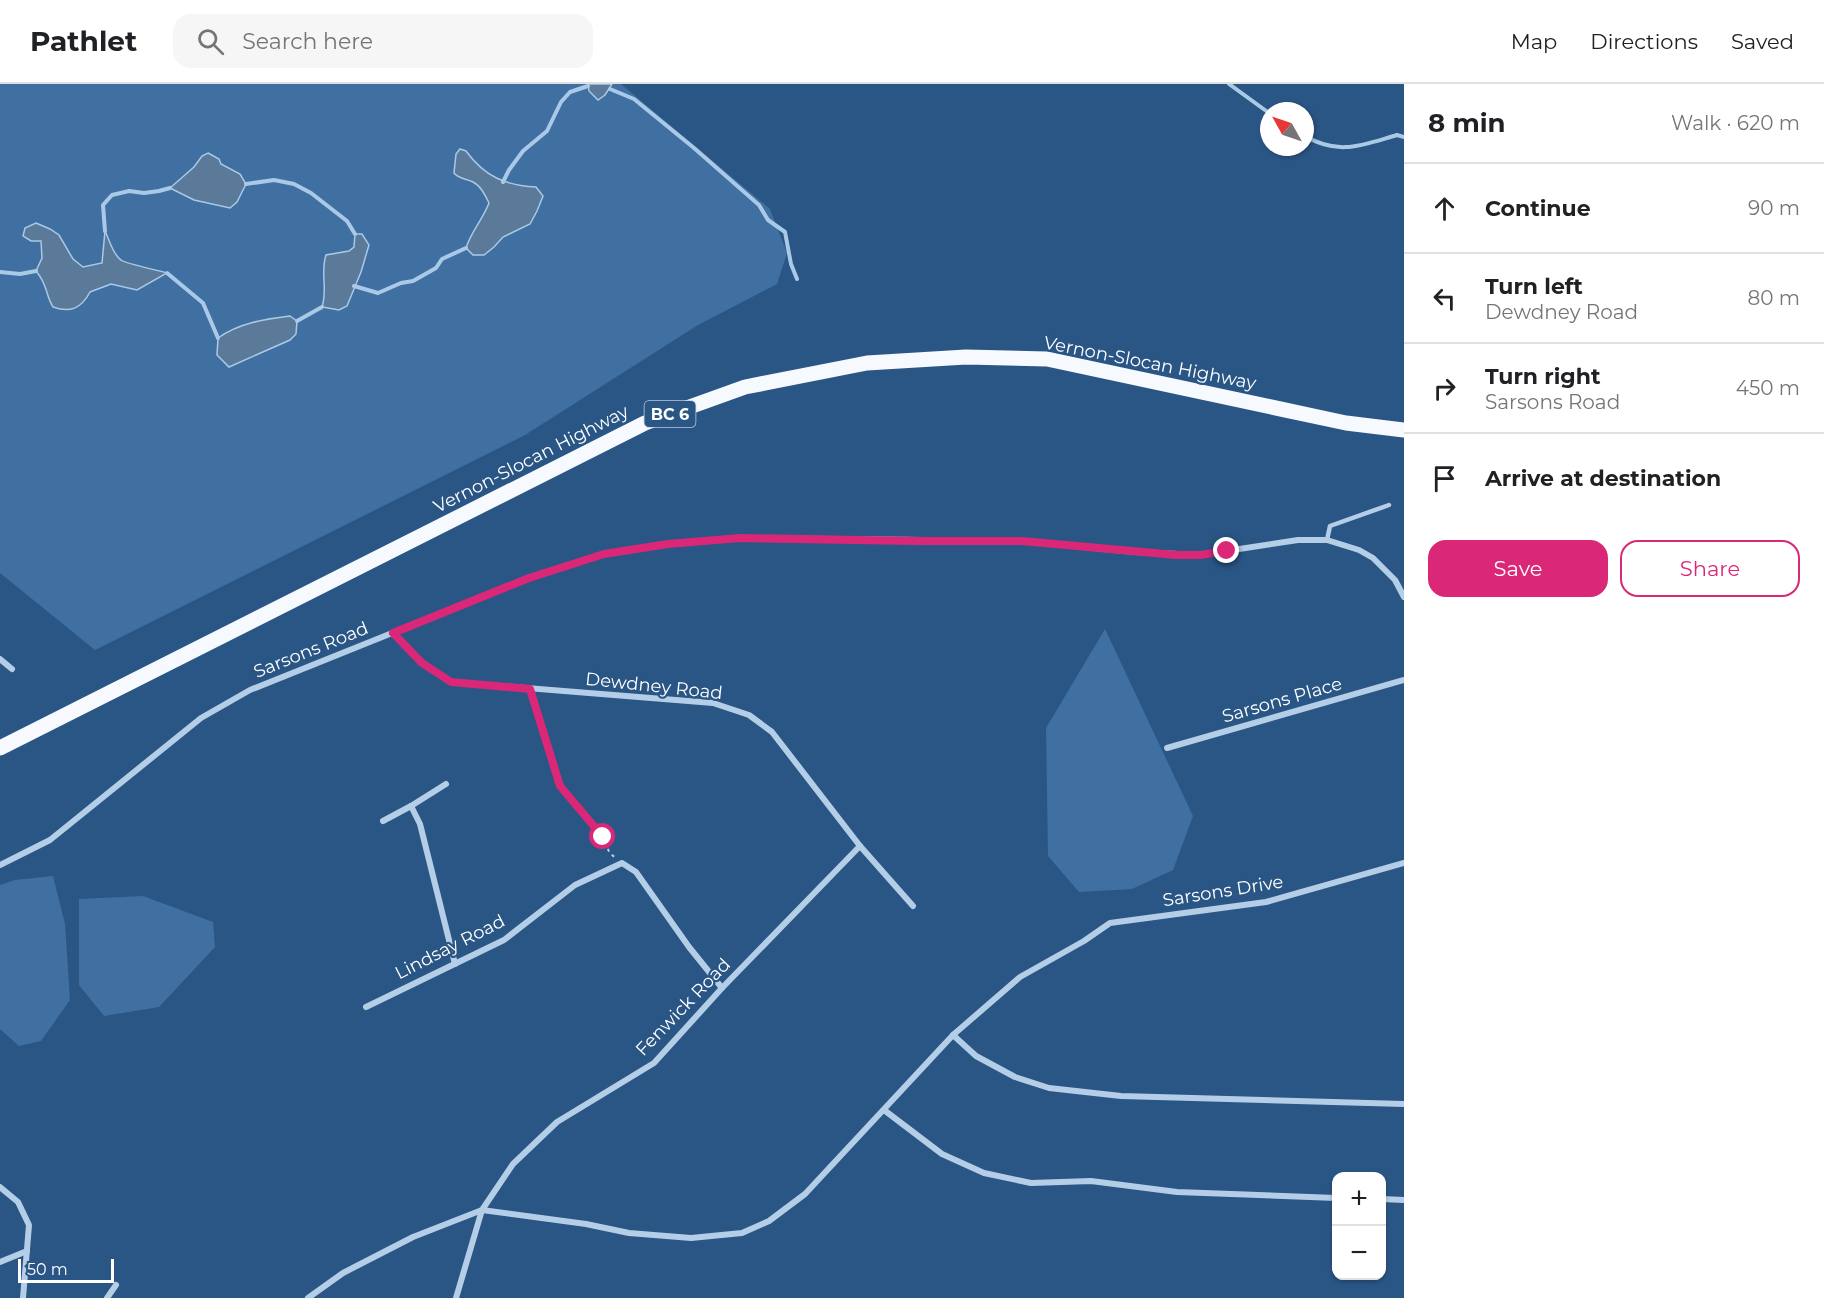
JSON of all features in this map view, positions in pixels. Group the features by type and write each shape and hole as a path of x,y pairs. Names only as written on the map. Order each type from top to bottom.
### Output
{"main road":[{"name":"Vernon-Slocan Highway","path":"0,748 645,423 745,387 867,363 966,357 1047,359 1346,423 1404,430"}],"street":[{"name":"Sarsons Road","path":"0,865 50,840 201,718 250,690 539,575 604,554 668,544 740,538 1022,541 1134,552 1200,555 1298,540 1327,540 1359,550 1373,558 1395,580 1404,597"},
{"name":"Dewdney Road","path":"393,633 422,663 451,682 714,703 749,715 772,732 860,846 913,906"},
{"path":"0,659 12,669"},
{"name":"Sarsons Place","path":"1167,748 1404,680"},
{"path":"383,821 446,783"},
{"path":"411,806 420,824 455,964"},
{"name":"Fenwick Road","path":"456,1298 482,1210 513,1164 557,1122 654,1063 722,988 860,846"},
{"path":"622,862 636,872 689,947 722,988"},
{"name":"Lindsay Road","path":"366,1007 504,940 575,885 622,862"},
{"name":"Sarsons Drive","path":"482,1210 586,1224 629,1233 691,1238 742,1233 768,1221 805,1194 953,1035 1020,977 1084,941 1110,923 1266,902 1404,863"},
{"path":"953,1035 976,1056 1015,1077 1049,1088 1121,1096 1404,1104"},
{"path":"884,1110 942,1154 984,1173 1031,1182 1091,1181 1177,1192 1332,1198"},
{"path":"0,1187 18,1202 29,1225 23,1298"},
{"path":"1386,1199 1404,1200"},
{"path":"308,1298 343,1273 413,1237 482,1210"},
{"path":"0,1262 27,1251"},
{"path":"107,1298 116,1285"}],"lane":[{"path":"1327,540 1330,526 1389,505"}],"path":[{"path":"530,689 560,786 603,837 610,854 622,862"}],"shaded area":[{"path":"0,84 621,84 770,209 787,253 777,284 698,325 525,435 95,650 0,573"},
{"path":"588,84 612,84 605,95 598,100 589,91"},
{"path":"460,149 466,151 488,173 505,182 536,187 543,196 530,224 503,237 484,255 473,255 466,248 489,203 478,186 454,173 456,154"},
{"path":"208,153 219,159 221,164 240,174 246,184 237,202 230,208 194,200 170,188 194,167 202,156"},
{"path":"36,223 59,235 73,259 83,267 102,263 105,231 118,258 167,273 137,290 111,284 90,292 79,306 74,308 65,310 53,307 43,281 36,271 42,258 41,241 31,241 23,236 25,228"},
{"path":"355,234 362,234 369,245 347,306 339,310 322,307 326,255 349,251 354,247"},
{"path":"290,316 297,321 296,334 290,340 229,367 217,355 218,338 226,333 252,323"},
{"path":"1105,629 1193,816 1173,870 1132,889 1079,892 1048,856 1046,728"},
{"path":"53,876 65,924 70,1000 41,1041 19,1046 0,1029 0,885 15,880"},
{"path":"143,896 213,922 215,947 159,1007 104,1016 79,985 79,899"}],"waterway":[{"path":"1229,84 1260,106"},
{"path":"503,182 523,151 547,131 561,102 570,92 588,86"},
{"path":"610,89 634,99 759,205 768,220 785,232 791,264 797,279"},
{"path":"1314,140 1329,146 1351,147 1397,135 1404,137"},
{"path":"246,184 274,180 294,184 311,193 347,221 355,234"},
{"path":"105,231 103,205 112,195 129,191 144,193 170,188"},
{"path":"354,286 378,293 401,283 413,281 436,268 442,259 466,248"},
{"path":"0,272 20,274 36,271"},
{"path":"167,273 203,303 218,338"},
{"path":"297,321 322,307"}],"route":[{"path":"603,837 560,786 530,689 451,682 422,663 393,633 529,578 604,554 668,544 740,538 1022,541 1176,555 1200,555 1227,551"}]}
